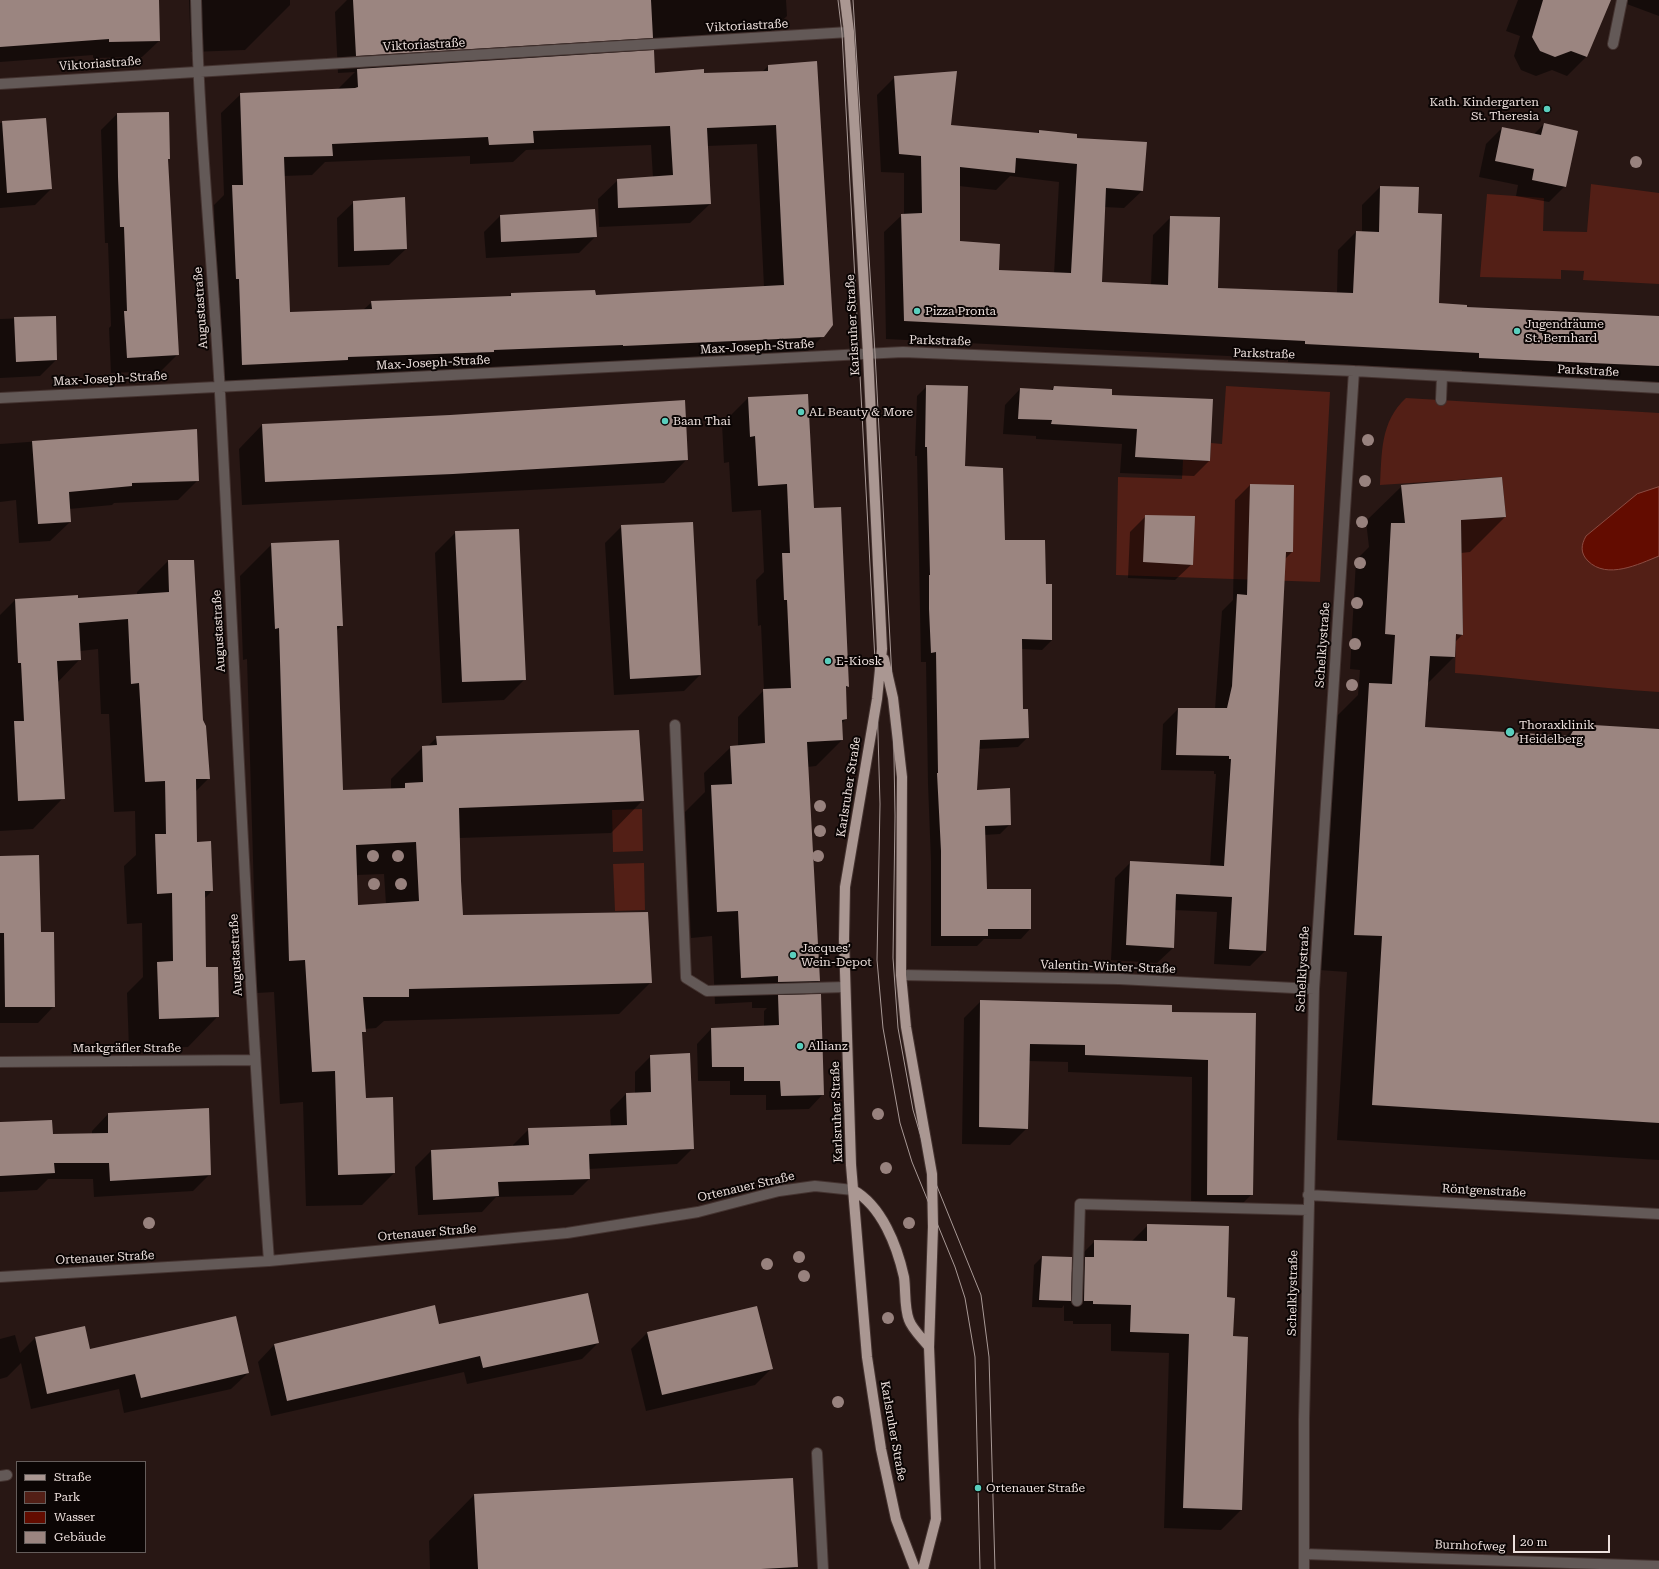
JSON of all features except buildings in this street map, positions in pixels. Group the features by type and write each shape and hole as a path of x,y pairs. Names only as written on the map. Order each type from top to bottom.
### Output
{"main road":[{"name":"Karlsruher Straße","path":"845,0 849,32 868,354 882,649 877,700 846,887 846,987 853,1190 867,1357 881,1449 896,1519 915,1569"},
{"name":"Karlsruher Straße","path":"882,649 893,698 902,777 901,975 906,1027 932,1174 934,1227 929,1347 936,1519 923,1569"},
{"path":"853,1190 865,1197 878,1212 893,1244 904,1277 909,1320 929,1347"}],"street":[{"name":"Augustastraße","path":"196,0 198,71 220,387 254,1060 269,1261"},
{"path":"1613,44 1622,0"},
{"name":"Viktoriastraße","path":"0,84 849,32"},
{"name":"Parkstraße","path":"868,354 903,352 1354,371 1659,388"},
{"name":"Max-Joseph-Straße","path":"0,398 868,354"},
{"name":"Schelklystraße","path":"1304,1569 1304,1419 1308,1194 1314,989 1354,371"},
{"path":"1441,400 1442,376"},
{"path":"675,725 686,978 707,991 846,987"},
{"name":"Valentin-Winter-Straße","path":"901,975 1119,979 1314,989"},
{"name":"Markgräfler Straße","path":"0,1062 254,1060"},
{"name":"Ortenauer Straße","path":"0,1277 269,1261 567,1233 698,1212 779,1191 815,1186 853,1190"},
{"name":"Röntgenstraße","path":"1308,1194 1659,1214"},
{"path":"1077,1301 1080,1204 1308,1210"},
{"path":"817,1453 823,1569"},
{"name":"Burnhofweg","path":"1304,1554 1653,1567"}],"green space":[{"path":"1591,184 1659,193 1659,284 1583,280 1584,271 1561,270 1561,279 1480,277 1487,194 1544,198 1543,231 1587,232"},
{"path":"1226,386 1330,392 1320,582 1116,575 1118,477 1182,479 1183,460 1210,461 1211,443 1222,444"},
{"path":"1406,398 1659,413 1659,692 1455,673 1456,634 1463,635 1461,520 1506,517 1502,477 1380,485 1384,438 1391,417"},
{"path":"642,809 643,851 613,852 612,810"},
{"path":"644,863 645,910 615,911 613,864"}],"water":[{"path":"1659,487 1659,556 1633,566 1614,570 1596,567 1585,558 1582,549 1586,536 1637,494"}],"tram line":[{"path":"838,0 842,33 877,699 880,804 877,960 883,1028 900,1123 912,1162 955,1267 965,1298 975,1357 980,1569"},
{"path":"853,0 875,353 893,698 895,816 893,958 898,1028 913,1110 932,1174 981,1295 989,1357 995,1569"}],"place":[{"name":"Kath. Kindergarten St. Theresia","path":"1547,109"},
{"name":"Pizza Pronta","path":"917,311"},
{"name":"Jugendräume St. Bernhard","path":"1517,331"},
{"name":"AL Beauty & More","path":"801,412"},
{"name":"Baan Thai","path":"665,421"},
{"name":"E-Kiosk","path":"828,661"},
{"name":"Thoraxklinik Heidelberg","path":"1510,732"},
{"name":"Jacques’ Wein-Depot","path":"793,955"},
{"name":"Allianz","path":"800,1046"},
{"name":"Ortenauer Straße","path":"978,1488"}]}
